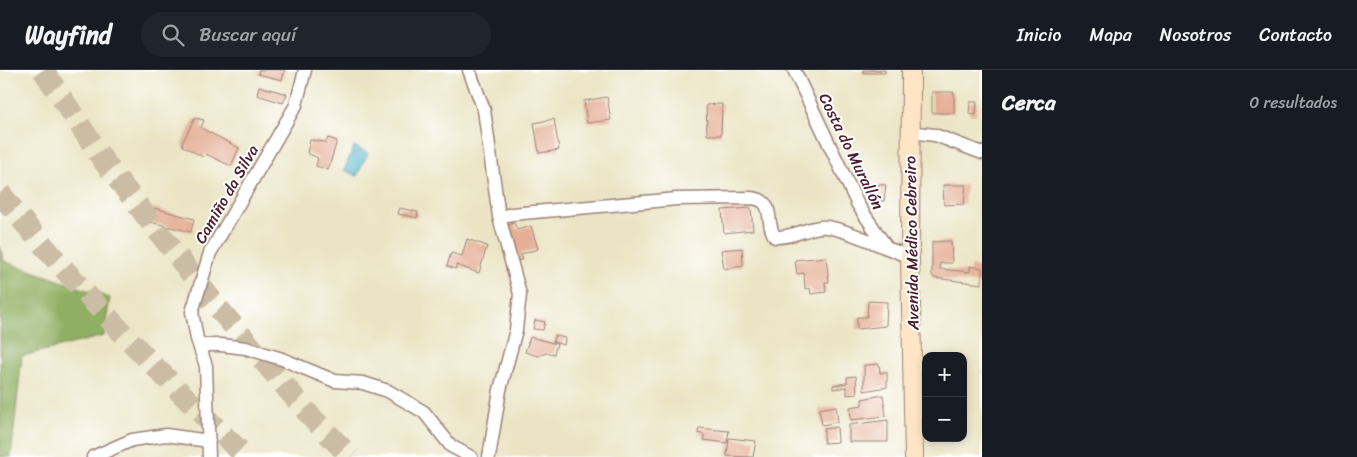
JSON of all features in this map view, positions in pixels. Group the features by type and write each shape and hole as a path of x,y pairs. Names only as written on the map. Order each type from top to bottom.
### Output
{"main road":[{"name":"Avenida Médico Cebreiro","path":"911,70 910,258 913,453"}],"street":[{"name":"Camiño da Silva","path":"209,457 206,366 199,345 192,312 210,253 296,105 305,70"},
{"path":"469,70 484,110 498,217 520,294 516,330 500,390 489,457"},
{"name":"Costa do Murallón","path":"794,70 858,205 887,248"},
{"path":"910,132 935,135 982,153"},
{"path":"498,217 512,214 677,199 761,198 766,204 771,232 775,237 793,236 822,226 839,230 910,258"},
{"path":"199,345 246,348 282,359 335,381 363,383 388,392 424,412 451,446 471,457"},
{"path":"94,457 132,440 166,435 209,441"}],"green space":[{"path":"0,246 4,261 110,298 104,336 22,356 11,457 0,457"}],"water":[{"path":"354,146 368,153 357,176 344,170"}],"building":[{"path":"259,70 285,70 282,80 258,74"},
{"path":"863,70 885,70 885,73 863,73"},
{"path":"259,86 287,94 283,103 257,95"},
{"path":"932,92 954,92 954,113 932,113"},
{"path":"607,97 611,120 587,123 584,101"},
{"path":"970,102 977,102 976,115 969,114"},
{"path":"722,104 721,135 707,135 706,105"},
{"path":"195,118 204,120 201,128 239,148 231,166 206,154 203,157 183,146 182,143"},
{"path":"554,119 559,150 539,153 534,123"},
{"path":"328,138 337,141 328,170 316,166 318,158 307,153 310,140 326,142"},
{"path":"866,184 886,185 884,201 866,200"},
{"path":"943,185 966,185 964,204 944,205"},
{"path":"154,208 194,219 191,232 150,222"},
{"path":"400,208 418,212 417,218 398,214"},
{"path":"751,208 753,230 724,233 722,210"},
{"path":"514,223 517,230 531,226 538,249 521,254 523,259 518,261 508,225"},
{"path":"467,239 487,246 479,273 456,265 456,269 447,266 451,253 462,256"},
{"path":"951,241 952,263 940,263 940,269 970,272 970,266 982,268 982,284 934,278 932,275 932,242"},
{"path":"742,248 743,266 724,269 721,250"},
{"path":"826,257 829,282 825,282 826,292 811,294 810,288 805,289 804,273 797,274 795,260"},
{"path":"868,301 887,302 886,326 857,329 857,317 867,317"},
{"path":"535,320 545,322 543,330 533,329"},
{"path":"555,335 565,338 564,345 553,342"},
{"path":"530,337 557,344 554,354 546,353 538,356 525,352"},
{"path":"879,364 880,373 887,372 887,387 864,391 864,365"},
{"path":"856,376 857,394 847,395 847,387 833,389 833,385 847,383 847,377"},
{"path":"883,395 886,416 851,420 850,407 862,405 862,399"},
{"path":"836,406 838,422 822,425 819,409"},
{"path":"888,420 888,442 849,442 849,425"},
{"path":"837,427 838,442 824,443 824,429"},
{"path":"699,428 729,431 727,443 704,440 704,435 698,433"},
{"path":"729,438 756,441 753,457 727,456"}],"tunnel":[{"path":"43,70 105,163 213,302 313,419 351,457"},
{"path":"0,193 88,296 181,394 246,457"}]}
